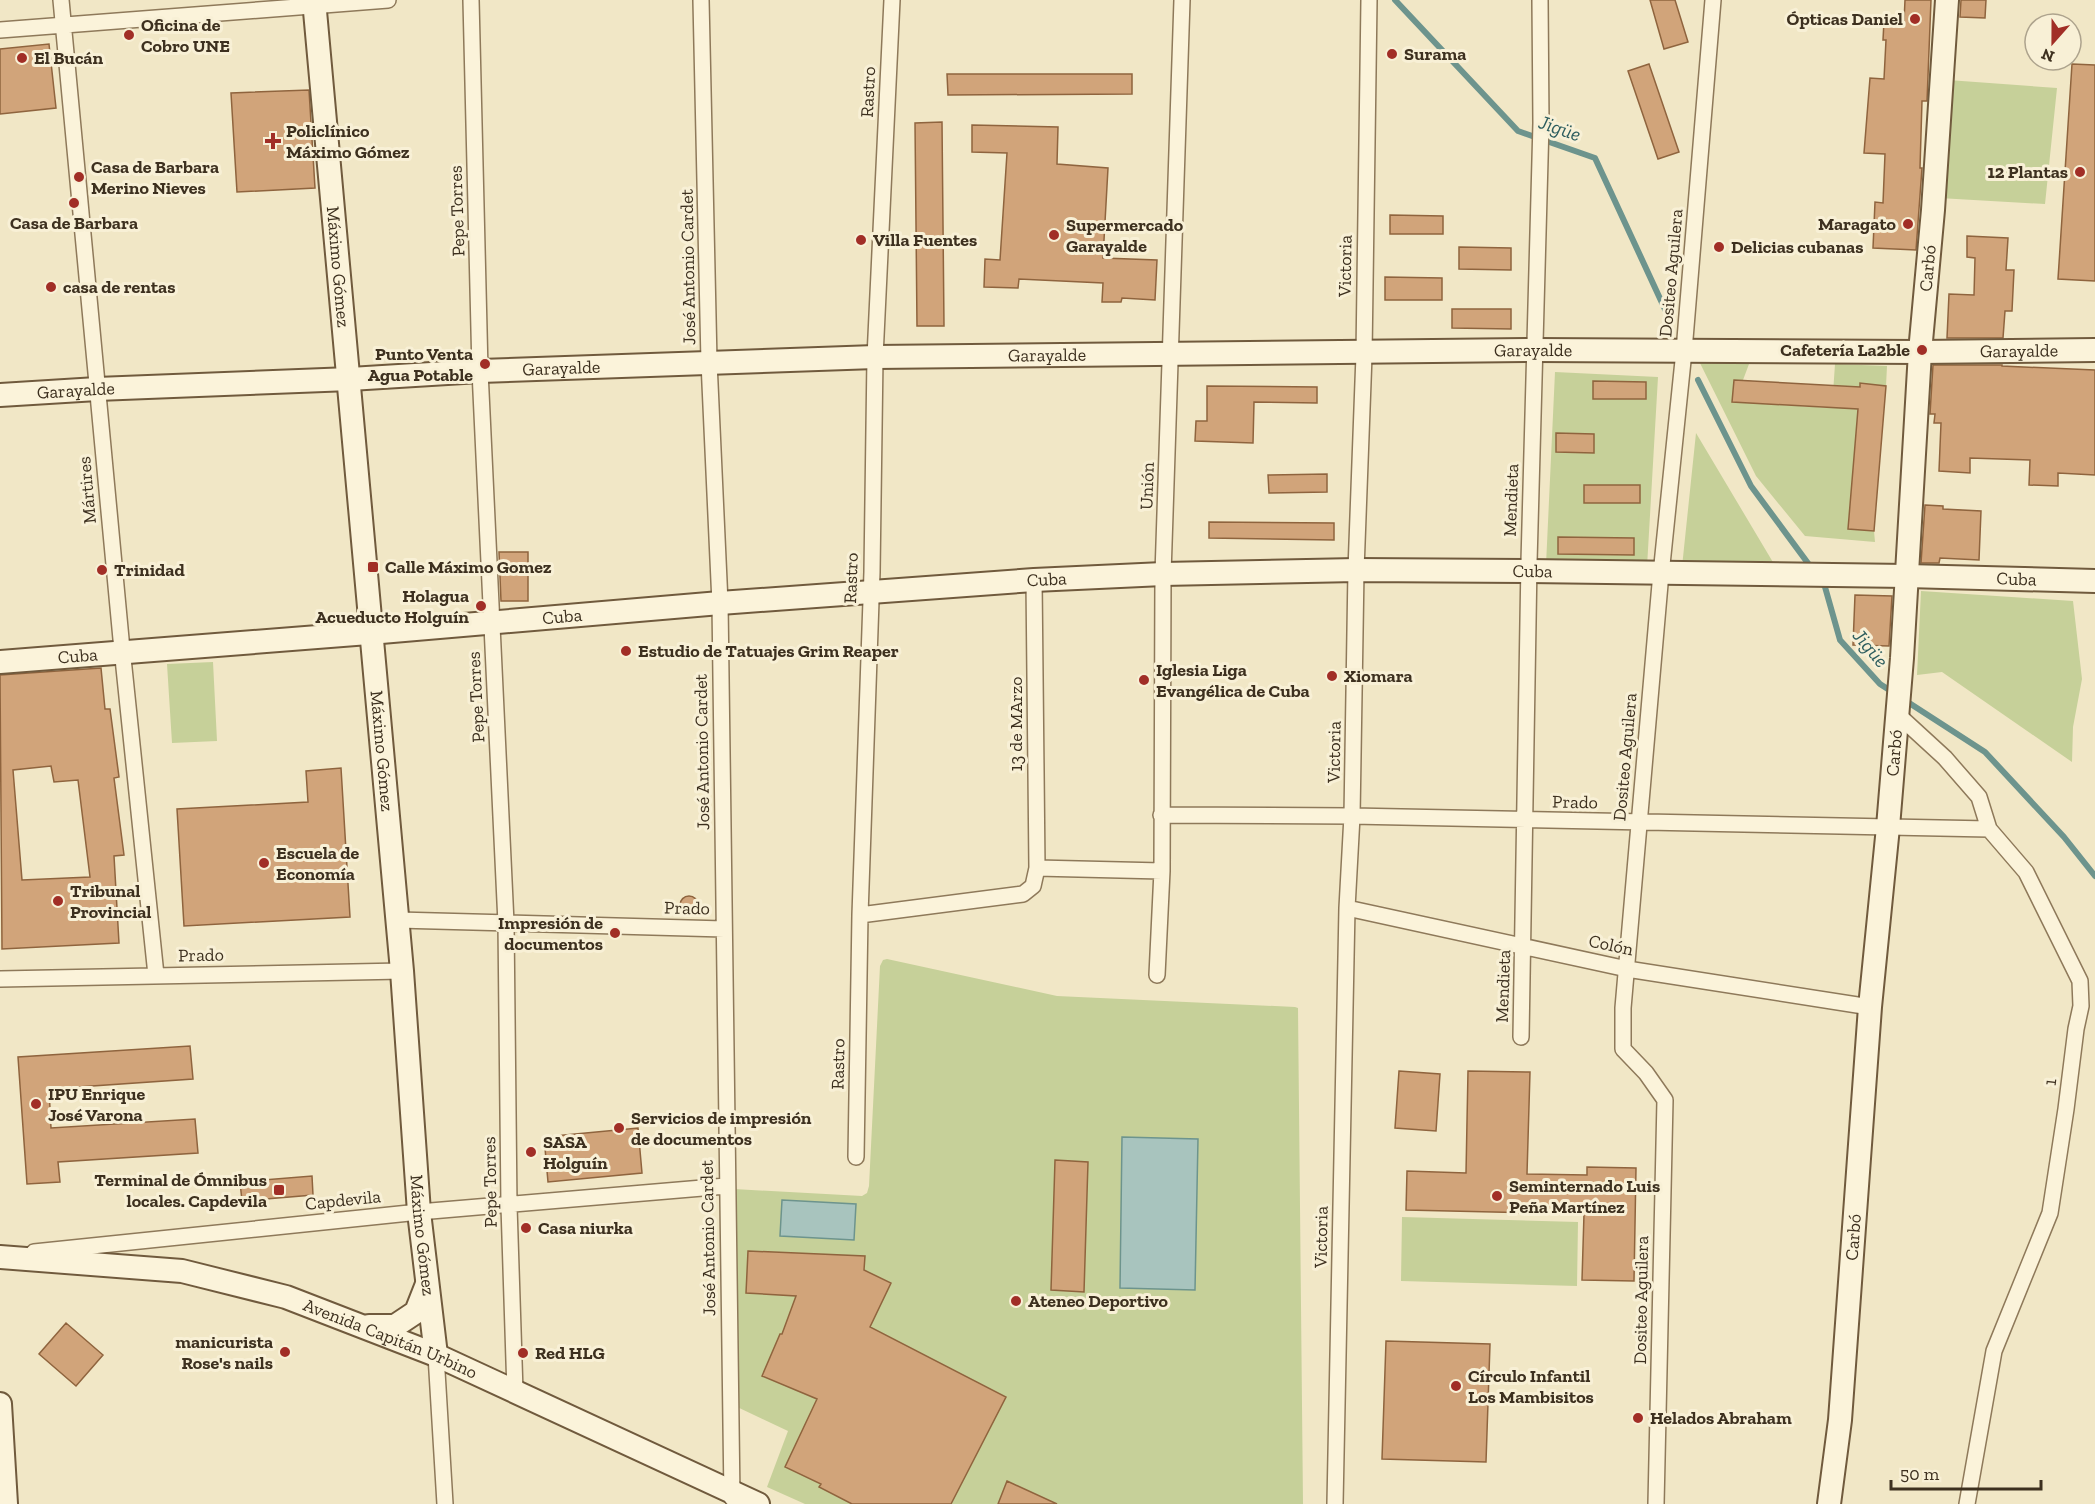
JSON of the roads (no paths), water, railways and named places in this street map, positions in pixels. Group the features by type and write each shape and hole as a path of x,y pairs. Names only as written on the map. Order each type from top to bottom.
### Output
{"street":[{"name":"Mártires","path":"61,0 97,389 156,975"},
{"path":"0,30 315,3 388,0"},
{"name":"Pepe Torres","path":"471,0 480,372 506,923 509,1206 515,1392"},
{"name":"José Antonio Cardet","path":"701,0 709,362 720,603 726,1186 732,1498"},
{"name":"Rastro","path":"856,1157 875,357 892,0"},
{"name":"Unión","path":"1157,975 1161,871 1163,574 1182,0"},
{"name":"Victoria","path":"1335,1504 1347,908 1353,816 1356,570 1364,352 1369,0"},
{"name":"Mendieta","path":"1521,1037 1529,571 1541,123 1540,0"},
{"name":"Dositeo Aguilera","path":"1656,1504 1665,1100 1646,1073 1623,1049 1623,1008 1661,574 1684,351 1713,0"},
{"name":"Carbó","path":"1829,1504 1839,1420 1870,1007 1902,658 1920,352 1933,210 1947,0"},
{"name":"Máximo Gómez","path":"315,3 398,920 419,1212 436,1355 445,1504"},
{"name":"Garayalde","path":"0,395 709,362 875,357 1535,350 1920,352 2095,350"},
{"name":"Cuba","path":"0,662 720,603 1034,580 1163,574 1356,570 1529,571 2095,581"},
{"name":"13 de MArzo","path":"1034,580 1037,868"},
{"name":"1","path":"1897,714 1945,758 1979,797 1989,829 2026,872 2080,981 2088,1006 2076,1029 2050,1213 1994,1351 1967,1504"},
{"name":"Prado","path":"1161,815 1353,816 1989,829"},
{"path":"860,915 1023,894 1033,886 1037,868 1161,871"},
{"name":"Colón","path":"1347,908 1627,969 1870,1007"},
{"name":"Prado","path":"398,920 724,929"},
{"name":"Prado","path":"0,979 402,971"},
{"name":"Capdevila","path":"0,1256 419,1212 726,1186"},
{"name":"Avenida Capitán Urbino","path":"0,1256 182,1271 286,1297 436,1355 732,1498 758,1504"},
{"path":"362,1326 395,1326 416,1312 427,1281"},
{"path":"0,1404 6,1504"}],"water":[{"path":"1122,1137 1198,1139 1195,1290 1120,1288"},
{"path":"782,1200 856,1204 854,1240 780,1236"}],"waterway":[{"name":"Jigüe","path":"1395,0 1518,131 1595,158 1669,318"},
{"name":"Jigüe","path":"1698,380 1751,486 1813,570"},
{"name":"Jigüe","path":"1821,580 1840,640 1880,684 1894,693"},
{"name":"Jigüe","path":"1903,699 1985,752 2064,837 2095,876"}],"place":[{"name":"Ópticas Daniel","path":"1915,19"},
{"name":"Oficina de Cobro UNE","path":"129,35"},
{"name":"Surama","path":"1392,54"},
{"name":"El Bucán","path":"22,58"},
{"name":"Policlínico Máximo Gómez","path":"273,141"},
{"name":"12 Plantas","path":"2080,172"},
{"name":"Casa de Barbara Merino Nieves","path":"79,177"},
{"name":"Casa de Barbara","path":"74,203"},
{"name":"Maragato","path":"1908,224"},
{"name":"Supermercado Garayalde","path":"1054,235"},
{"name":"Villa Fuentes","path":"861,240"},
{"name":"Delicias cubanas","path":"1719,247"},
{"name":"casa de rentas","path":"51,287"},
{"name":"Cafetería La2ble","path":"1922,350"},
{"name":"Punto Venta Agua Potable","path":"485,364"},
{"name":"Calle Máximo Gomez","path":"373,567"},
{"name":"Trinidad","path":"102,570"},
{"name":"Holagua Acueducto Holguín","path":"481,606"},
{"name":"Estudio de Tatuajes Grim Reaper","path":"626,651"},
{"name":"Xiomara","path":"1332,676"},
{"name":"Iglesia Liga Evangélica de Cuba","path":"1144,680"},
{"name":"Escuela de Economía","path":"264,863"},
{"name":"Tribunal Provincial","path":"58,901"},
{"name":"Impresión de documentos","path":"615,933"},
{"name":"IPU Enrique José Varona","path":"36,1104"},
{"name":"Servicios de impresión de documentos","path":"619,1128"},
{"name":"SASA Holguín","path":"531,1152"},
{"name":"Terminal de Ómnibus locales. Capdevila","path":"279,1190"},
{"name":"Seminternado Luis Peña Martínez","path":"1497,1196"},
{"name":"Casa niurka","path":"526,1228"},
{"name":"Ateneo Deportivo","path":"1016,1301"},
{"name":"manicurista Rose's nails","path":"285,1352"},
{"name":"Red HLG","path":"523,1353"},
{"name":"Círculo Infantil Los Mambisitos","path":"1456,1386"},
{"name":"Helados Abraham","path":"1638,1418"}]}
